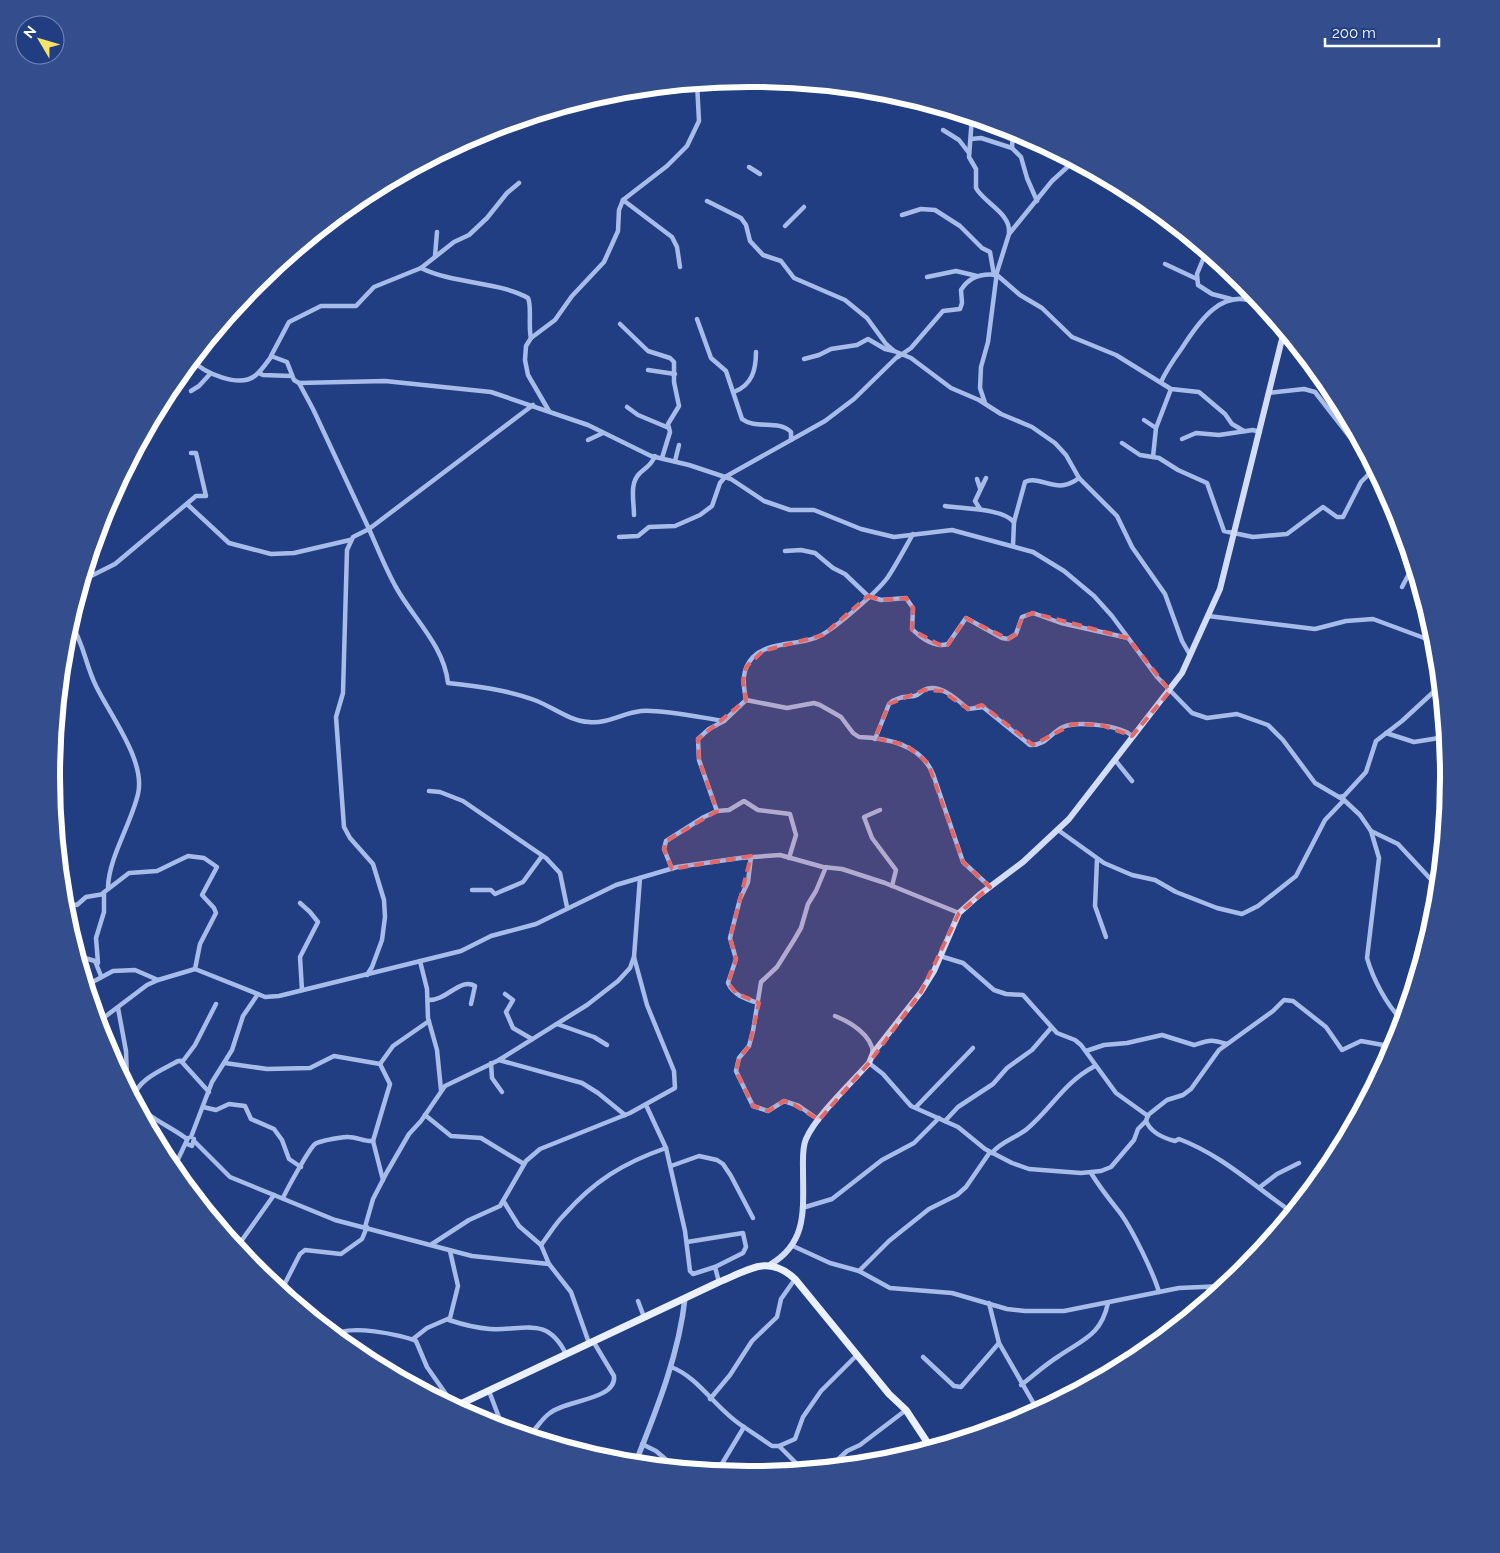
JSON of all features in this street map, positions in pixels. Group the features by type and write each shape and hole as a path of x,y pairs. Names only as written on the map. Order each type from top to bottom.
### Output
{"main road":[{"path":"463,1403 719,1282 771,1264 793,1246 800,1228 804,1142 819,1120 869,1063 873,1053 910,1007 934,971 959,913 1023,862 1058,830 1093,790 1132,736 1170,691 1190,655 1220,589 1232,533 1260,432 1282,338"},
{"path":"771,1264 785,1270 795,1279 856,1355 906,1410 928,1443"}],"street":[{"path":"549,411 528,375 525,351 531,338 555,320 572,296 604,262 618,231 619,210 622,200 667,166 687,146 699,121 697,89"},
{"path":"969,153 971,123"},
{"path":"943,130 958,140 969,153 976,169 977,191 1002,216 1009,228 1009,234 996,275 988,342 981,367 980,388 985,403"},
{"path":"970,138 980,138 1012,148 1021,157 1026,178 1037,201"},
{"path":"1012,148 1013,138"},
{"path":"1009,234 1052,181 1069,165"},
{"path":"749,167 760,174"},
{"path":"197,364 210,374 246,380 258,373 271,357 288,322 321,306 356,306 374,287 421,268 477,228 507,193 519,183"},
{"path":"622,200 672,237 680,267"},
{"path":"707,201 741,218 746,225 750,241 763,255 782,261 794,278 845,300 867,318 886,344 897,353"},
{"path":"785,226 804,207"},
{"path":"902,215 921,209 932,209 956,224 982,248 990,252 996,275 1020,295 1042,308 1072,337 1116,354 1171,389 1199,392 1225,414 1232,424 1244,431"},
{"path":"436,256 437,232"},
{"path":"1204,257 1197,279 1198,285 1212,294 1249,300"},
{"path":"1166,264 1197,279"},
{"path":"421,268 434,275 514,292 528,298 530,303 528,326 531,338"},
{"path":"927,277 956,271 978,276 996,275"},
{"path":"619,537 638,536 649,527 674,526 700,515 712,506 720,483 725,477 824,421 854,399 897,353 911,348 942,311 960,309 962,303 961,290 978,276"},
{"path":"1161,382 1170,364 1205,314 1219,305 1235,299"},
{"path":"697,320 711,358 726,371 742,419 749,423 786,428 791,432 790,440"},
{"path":"620,324 648,351 672,359 679,406 668,424 671,429 662,458"},
{"path":"804,359 819,356 831,349 857,345 868,339 885,349 918,363 951,388 985,403 1001,414 1032,427 1050,439 1066,455 1079,478 1117,516 1132,547 1165,594 1182,641 1190,655"},
{"path":"734,392 751,380 755,368 756,352"},
{"path":"271,357 287,362 292,376 299,383 396,588 424,627 442,658 448,683 481,686 527,698 578,720 589,722 643,710 724,721"},
{"path":"648,370 675,374"},
{"path":"258,373 263,375 292,376"},
{"path":"191,391 199,386 210,374"},
{"path":"299,383 385,381 491,392 549,411 655,456 725,477 741,484 764,501 790,510 819,511 861,529 894,537 952,530 1033,552 1051,561 1078,581 1106,610 1170,691 1192,714 1200,717 1216,718 1237,714 1268,725 1283,740 1315,783 1342,799 1360,815 1371,831 1379,858 1367,958 1370,970 1387,1000 1397,1013"},
{"path":"1153,456 1156,428 1171,389"},
{"path":"1268,393 1304,390 1315,392 1350,437"},
{"path":"188,505 229,543 271,554 294,553 350,540 369,529 533,405"},
{"path":"626,407 638,415 671,429"},
{"path":"1144,420 1156,428"},
{"path":"1182,439 1196,433 1226,435 1244,431 1260,432"},
{"path":"588,440 603,433"},
{"path":"1122,443 1140,455 1153,456 1207,483 1223,529 1232,533 1253,537 1288,534 1323,507 1342,518 1361,482 1370,473"},
{"path":"675,461 679,445"},
{"path":"91,576 115,564 188,505 196,496 206,496 196,454 191,453"},
{"path":"634,515 633,482 639,474 652,465 655,456"},
{"path":"981,510 974,501 986,478"},
{"path":"1013,546 1014,522 1025,482 1032,480 1043,484 1064,485 1079,478"},
{"path":"977,479 980,488"},
{"path":"945,506 981,510 1006,516 1014,522"},
{"path":"746,700 743,682 744,672 754,656 778,646 804,642 823,635 886,579 913,534"},
{"path":"350,540 346,555 344,693 336,718 344,827 350,838 373,864 382,889 385,911 380,949 367,975"},
{"path":"785,551 801,550 815,553 833,568 845,574 868,596 881,600 906,598 913,608 912,629 932,643 948,644 966,618 1002,638 1008,639 1016,634 1022,617 1033,613 1062,623 1128,638"},
{"path":"1402,587 1409,574"},
{"path":"1208,616 1315,629 1346,621 1373,619 1426,638"},
{"path":"76,631 80,638 95,685 138,768 139,793 124,838 109,871 108,887"},
{"path":"875,739 889,704 893,700 916,696 924,690 930,689 950,694 968,709 983,707 1030,745 1048,739 1064,726 1073,724 1100,725 1125,731 1132,736"},
{"path":"1058,830 1092,854 1097,860 1132,875 1155,880 1176,892 1217,908 1242,914 1258,906 1296,876 1325,820 1366,772 1374,744 1435,691"},
{"path":"717,811 699,760 698,739 709,729 724,721 746,700"},
{"path":"746,700 787,708 814,703 841,717 853,733 859,737 906,745 928,763 963,862 990,887"},
{"path":"1386,733 1414,742 1439,738"},
{"path":"1115,760 1132,781"},
{"path":"429,791 440,792 463,801 542,856 560,873 567,906"},
{"path":"672,869 664,850 666,841 704,817 717,811 729,810 744,801 758,810 790,814 796,835 789,858"},
{"path":"880,810 864,817 872,838 896,870 892,886"},
{"path":"1371,831 1398,844 1432,880"},
{"path":"104,1018 126,1000 158,980 195,969 265,997 272,997 461,951 491,936 536,924 567,906 616,885 672,869 751,857 773,855 842,869 892,886 959,913"},
{"path":"72,904 77,905 86,897 103,893 108,887 129,873 157,871 188,856 196,856 217,865 215,874 202,895 216,913 200,944 195,969"},
{"path":"472,890 491,890 495,894 515,887 523,882 542,856"},
{"path":"751,857 748,882 738,906 730,938 736,959 728,983 730,990 758,1002"},
{"path":"1097,860 1095,906 1106,937"},
{"path":"819,1120 791,1103 784,1101 768,1111 753,1106 736,1071 738,1058 749,1046 761,982 776,967 801,928 808,904 816,892 826,867"},
{"path":"284,1285 304,1250 341,1254 362,1240 373,1199 409,1134 425,1115 441,1090 500,1060 557,1024 618,981 630,968 634,957 640,878"},
{"path":"101,976 96,938 104,912 103,893"},
{"path":"300,903 318,922 300,957 302,990"},
{"path":"940,956 963,963 994,990 1006,994 1022,995 1051,1028 1063,1036 1075,1040 1086,1051 1095,1066 1122,1099 1147,1118 1149,1128 1161,1137 1192,1144 1260,1187 1288,1209"},
{"path":"85,957 98,963"},
{"path":"432,1244 470,1220 494,1210 504,1202 524,1164 540,1149 624,1115 675,1088 674,1071 647,1005 634,957"},
{"path":"420,961 428,1000 429,1021 437,1050 441,1090"},
{"path":"92,982 113,971 135,970 158,980"},
{"path":"428,1000 436,1000 450,994 460,985 471,984 475,986 470,1004"},
{"path":"178,1162 203,1107 212,1082 225,1064 243,1016 258,994"},
{"path":"505,994 512,1000 506,1012 513,1028 532,1039"},
{"path":"869,1063 883,1074 912,1106 958,1127 991,1152 1029,1169 1091,1173 1110,1167 1134,1140 1138,1128 1147,1118 1167,1100 1183,1095 1192,1089 1210,1062 1227,1044 1273,1011 1284,1000 1293,1001 1326,1027 1342,1050 1361,1041 1383,1045 1386,1043"},
{"path":"136,1091 147,1079 178,1061 183,1061 195,1045 216,1004"},
{"path":"118,1008 126,1050 127,1072"},
{"path":"835,1016 845,1020 862,1033 873,1046 873,1053"},
{"path":"380,1064 394,1046 429,1021"},
{"path":"557,1024 594,1037 607,1045"},
{"path":"945,1121 958,1107 993,1084 1007,1068 1032,1050 1051,1028"},
{"path":"1086,1051 1104,1045 1127,1043 1162,1035 1194,1044 1212,1039 1227,1044"},
{"path":"1383,1045 1383,1050"},
{"path":"916,1107 973,1048"},
{"path":"225,1064 267,1069 310,1068 334,1056 380,1064"},
{"path":"500,1060 582,1083 598,1093 624,1115"},
{"path":"178,1061 181,1061 209,1092"},
{"path":"491,1063 492,1078 502,1092"},
{"path":"380,1064 390,1084 373,1141 384,1180"},
{"path":"859,1271 889,1241 929,1209 957,1195 966,1187 996,1147 1026,1130 1064,1087 1077,1076 1095,1066"},
{"path":"203,1107 216,1110 229,1104 245,1106 251,1119 260,1125 274,1129 282,1140 289,1159 301,1168"},
{"path":"646,1105 666,1148 671,1166 687,1242 690,1270 693,1274 715,1267 743,1253 746,1247 743,1233 687,1242"},
{"path":"148,1114 173,1128 188,1140 192,1146 195,1142"},
{"path":"425,1115 451,1136 481,1138 524,1164"},
{"path":"802,1208 832,1199 882,1160 914,1143 939,1118"},
{"path":"282,1198 316,1144 348,1137 367,1142 373,1141"},
{"path":"188,1140 195,1142 230,1177 335,1220 472,1256 549,1264"},
{"path":"541,1245 563,1216 584,1194 608,1174 617,1168 666,1148"},
{"path":"671,1166 699,1156 717,1160 723,1164 731,1176 753,1218"},
{"path":"1260,1187 1277,1174 1299,1163"},
{"path":"1091,1173 1101,1191 1121,1214 1144,1257 1158,1292"},
{"path":"241,1242 274,1195"},
{"path":"504,1202 519,1226 541,1245 549,1264 571,1292 591,1342 614,1376 612,1387 607,1392 572,1402 549,1413 532,1431"},
{"path":"793,1246 830,1263 859,1271 890,1288 952,1293 1007,1309 1035,1312 1064,1310 1108,1303 1135,1295 1187,1287 1214,1287"},
{"path":"449,1320 458,1286 450,1251"},
{"path":"715,1267 719,1282"},
{"path":"710,1399 755,1337 777,1317 781,1299 795,1279"},
{"path":"1207,1293 1210,1287"},
{"path":"637,1457 671,1367 683,1320 685,1298"},
{"path":"638,1301 644,1316"},
{"path":"989,1303 998,1343 1034,1405"},
{"path":"1021,1385 1058,1356 1091,1337 1105,1316 1108,1303"},
{"path":"413,1339 430,1327 449,1320 491,1329 538,1327 556,1339 566,1354"},
{"path":"341,1332 363,1330 413,1339 419,1344"},
{"path":"420,1333 419,1344 427,1367 446,1396"},
{"path":"923,1357 954,1386 961,1387 998,1343"},
{"path":"671,1367 684,1372 722,1412 772,1446 779,1446 795,1439 802,1417 821,1391 856,1355"},
{"path":"490,1391 500,1419"},
{"path":"836,1461 847,1451 860,1445 906,1410"},
{"path":"721,1465 744,1428"},
{"path":"642,1444 656,1451 669,1462"},
{"path":"779,1446 798,1465"}],"highlighted area":[{"path":"868,596 881,600 906,598 913,608 912,630 940,645 947,646 966,618 1008,639 1016,634 1022,617 1033,613 1128,638 1170,691 1132,736 1101,725 1073,724 1033,745 982,705 968,709 942,691 924,690 889,704 875,738 906,745 928,763 963,862 990,887 959,913 921,992 869,1063 819,1120 791,1103 784,1101 768,1111 753,1106 736,1071 739,1058 749,1046 759,1003 736,993 728,983 736,959 730,938 751,856 672,869 664,849 666,841 717,811 699,760 698,739 746,700 743,682 746,667 763,651 823,635"}]}
